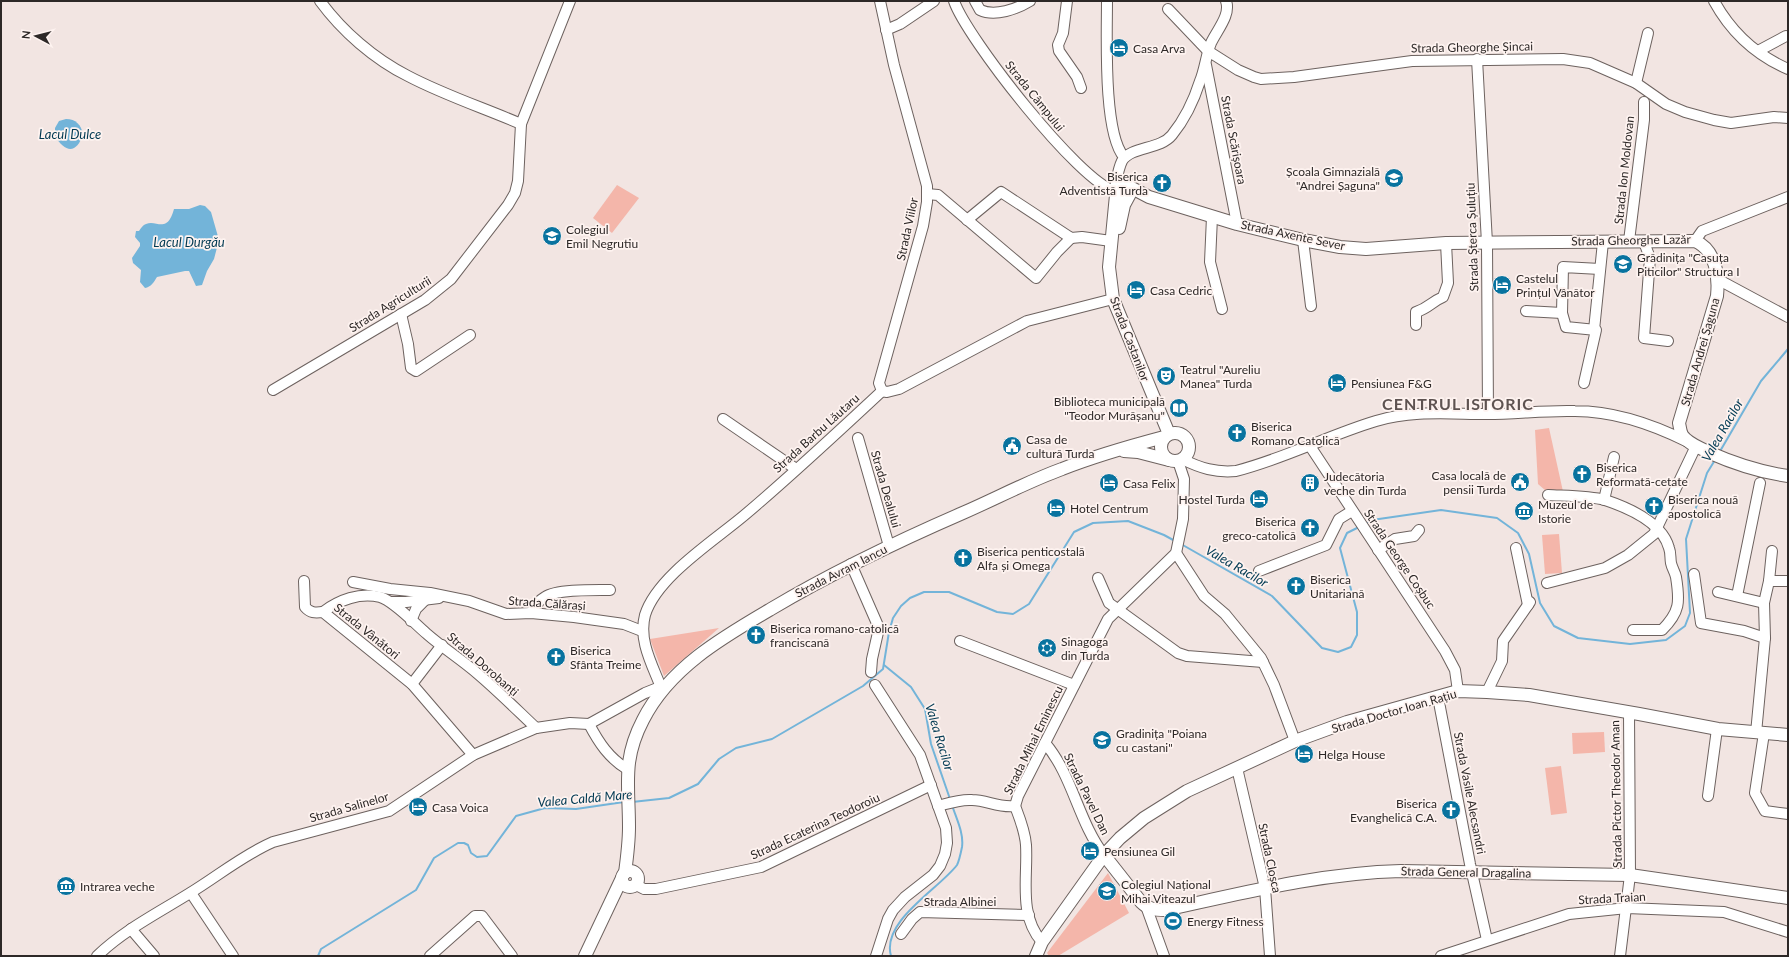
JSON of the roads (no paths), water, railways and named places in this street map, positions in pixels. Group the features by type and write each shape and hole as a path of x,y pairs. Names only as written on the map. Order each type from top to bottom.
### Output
{"main road":[{"name":"Strada Axente Sever","path":"1122,191 1149,197 1237,224 1303,240 1340,247 1366,248 1487,243"},
{"name":"Strada Castanilor","path":"1122,191 1119,227 1111,241 1109,271 1113,299 1166,436"},
{"name":"Strada Gheorghe Lazăr","path":"1487,243 1694,241"},
{"name":"Strada Andrei Șaguna","path":"1694,241 1701,244 1710,256 1716,268 1718,280 1717,296 1679,423 1683,435 1694,445"},
{"path":"1179,433 1187,440 1188,450 1176,460 1165,457 1161,449 1161,444 1166,436 1179,433"},
{"name":"Strada Avram Iancu","path":"585,956 605,917 610,903 630,879 627,788 628,769 632,748 640,726 661,689 700,655 730,632 850,564 1062,469 1166,436"},
{"path":"1694,445 1750,469 1785,475"},
{"name":"Strada Avram Iancu","path":"1119,451 1138,452 1176,460"},
{"name":"Strada Doctor Ioan Rațiu","path":"1036,956 1042,942 1104,856 1120,838 1145,818 1187,791 1295,741 1347,722 1458,691 1529,695 1717,729 1788,735"},
{"path":"1104,856 1146,906"},
{"name":"Strada General Dragalina","path":"1146,906 1151,909 1165,910 1265,888 1367,872 1630,875 1788,898"}],"street":[{"path":"320,1 330,15 361,45 387,64 408,76 521,124"},
{"name":"Strada Agriculturii","path":"273,390 401,314 435,292 451,279 508,205 515,192 518,181 521,124 570,1"},
{"name":"Strada Viilor","path":"880,1 894,65 925,172 927,194 923,226 917,252 879,383 882,391"},
{"path":"886,30 900,24 934,1"},
{"name":"Strada Câmpului","path":"954,1 958,13 983,52 1050,134 1103,186 1122,191"},
{"path":"975,1 980,10 993,13 1023,5 1030,1"},
{"path":"1067,1 1063,33 1058,45 1059,51 1077,77 1081,88"},
{"name":"Strada Castanilor","path":"1107,1 1109,102 1117,145 1124,157 1122,191"},
{"path":"1124,157 1160,144 1171,136 1188,111 1201,81 1208,51 1227,12 1226,1"},
{"path":"1714,1 1739,37 1771,62 1788,70"},
{"name":"Strada Gheorghe Șincai","path":"1168,8 1208,51 1238,70 1261,79 1294,78 1394,63 1477,59 1563,59 1581,61 1636,83 1666,104 1685,112 1714,120 1731,123 1774,117 1788,118"},
{"path":"1636,83 1648,33"},
{"path":"1758,51 1786,36"},
{"name":"Strada Șterca Șuluțiu","path":"1477,59 1487,243 1488,414"},
{"name":"Strada Scărișoara","path":"1206,62 1237,224"},
{"name":"Strada Ion Moldovan","path":"1629,241 1644,120 1644,102"},
{"path":"967,220 1001,192 1071,238 1082,237 1111,241"},
{"path":"927,194 938,195 1036,278 1057,252 1071,238"},
{"name":"Strada Gheorghe Lazăr","path":"1694,241 1702,231 1788,197"},
{"path":"1212,217 1210,262 1222,309"},
{"path":"1303,240 1311,306"},
{"path":"1584,383 1596,330 1594,330 1603,242"},
{"path":"1644,242 1650,258 1644,338 1668,341"},
{"path":"1416,325 1416,312 1426,309 1435,300 1443,296 1448,283 1446,244"},
{"path":"1594,330 1566,327 1562,313 1563,267 1600,269"},
{"path":"1718,280 1788,317"},
{"path":"882,391 887,392 899,389 1027,321 1113,299"},
{"path":"1526,311 1562,313"},
{"path":"401,314 408,344 411,368 416,371 470,335"},
{"name":"Strada Barbu Lăutaru","path":"661,689 645,646 642,631 650,603 658,592 686,561 747,513 882,391"},
{"path":"1176,460 1199,468 1227,472 1246,468 1376,421 1402,415 1443,413 1488,414 1576,410 1596,412 1623,417 1670,434 1694,445 1654,534 1628,555 1605,568 1547,583"},
{"path":"722,419 796,469"},
{"name":"Strada Dealului","path":"858,438 889,546"},
{"name":"Strada George Coșbuc","path":"1310,446 1446,651 1455,670 1458,691"},
{"path":"1604,500 1614,457"},
{"path":"1176,460 1184,479 1184,519 1177,552 1204,596 1225,614 1263,662 1274,685 1295,741"},
{"path":"1737,596 1760,483"},
{"path":"1548,496 1604,500 1638,514 1658,528 1669,547 1671,563 1678,590 1677,608 1675,615 1662,630 1633,630"},
{"path":"1259,571 1326,545 1339,519 1354,513"},
{"path":"1378,550 1395,539 1414,536 1419,530"},
{"path":"1487,692 1502,661 1503,641 1529,603 1516,548"},
{"path":"1772,551 1769,581 1764,603 1765,638 1755,793 1765,811 1788,814"},
{"name":"Strada Mihai Eminescu","path":"1015,806 1018,796 1108,619 1116,609 1177,552"},
{"path":"850,564 879,628 872,659 871,672"},
{"path":"1694,574 1702,623 1744,631 1765,638"},
{"path":"1098,578 1109,603 1182,655 1263,662"},
{"name":"Strada Vânători","path":"304,580 305,607 308,611 314,613 323,612 412,684 473,756"},
{"path":"1769,581 1788,581"},
{"name":"Strada Călărași","path":"353,582 390,589 430,593 469,601 506,614 531,613 624,624 642,631"},
{"path":"531,613 535,605 546,596 580,590 610,590"},
{"path":"1718,592 1764,603"},
{"name":"Strada Dorobanți","path":"323,612 333,604 356,596 368,595 381,597 392,602 411,621 478,674 536,728"},
{"name":"Strada Călărași","path":"392,602 436,598 449,600 451,598"},
{"path":"411,621 416,609 425,600"},
{"name":"Strada Mihai Eminescu","path":"960,641 1074,686"},
{"path":"412,684 442,645"},
{"path":"1244,661 1250,651 1251,646"},
{"path":"875,685 920,755 931,785 943,804 947,843 945,854 940,866 933,875 905,897 893,910 888,919 876,956"},
{"path":"628,769 619,764 602,747 589,724 645,693 661,689"},
{"name":"Strada Vasile Alecsandri","path":"1438,697 1472,872 1487,940"},
{"name":"Strada Pictor Theodor Aman","path":"1627,908 1630,875 1629,712"},
{"name":"Strada Salinelor","path":"97,956 114,940 191,893 257,849 273,842 389,811 473,756 536,728 570,723 589,724"},
{"path":"1708,796 1717,729"},
{"name":"Strada Pavel Dan","path":"1045,744 1067,777 1080,812 1104,856"},
{"name":"Strada Cloșca","path":"1237,768 1265,888 1270,956"},
{"name":"Strada Ecaterina Teodoroiu","path":"630,879 644,889 656,889 755,869 931,785"},
{"path":"943,804 963,800 973,800 1004,808 1015,806 1024,830 1026,844 1026,898 1029,915 1034,930 1042,942"},
{"path":"191,893 233,956"},
{"path":"1146,906 1164,956"},
{"path":"1620,956 1627,908"},
{"name":"Strada Traian","path":"1441,956 1569,914 1627,908 1724,912 1788,932"},
{"name":"Strada Albinei","path":"901,934 912,919 920,912 1029,915"},
{"path":"430,956 475,916 479,915 482,916 512,956"},
{"path":"131,929 154,956"}],"water":[{"name":"Lacul Dulce","path":"66,119 73,120 78,123 83,134 78,145 70,149 63,146 55,136 55,128 59,121"},
{"name":"Lacul Durgău","path":"200,205 205,206 211,212 219,240 214,259 207,271 202,285 196,286 189,271 185,271 157,277 151,285 145,288 140,282 141,270 133,263 132,258 140,246 140,243 135,237 136,231 139,231 144,225 149,223 165,224 170,219 174,209 189,209"}],"waterway":[{"name":"Valea Racilor","path":"1719,453 1761,381 1788,349"},
{"name":"Valea Racilor","path":"1365,524 1372,520 1441,510 1497,518 1518,533 1529,554 1540,603 1554,626 1578,638 1630,644 1666,640 1685,626 1690,613 1686,539 1707,473 1715,460"},
{"name":"Valea Racilor","path":"632,802 669,798 698,784 719,759 736,748 772,739 863,686 883,669 889,632 893,618 901,606 910,598 924,592 949,592 997,612 1013,614 1029,604 1074,532 1093,523 1128,521 1164,535 1175,541"},
{"name":"Valea Racilor","path":"1181,544 1272,596 1322,648 1338,652 1351,647 1357,635 1357,612 1340,548 1347,533 1359,527"},
{"name":"Valea Racilor","path":"884,665 911,687 925,709 931,744 950,799"},
{"name":"Valea Caldă Mare","path":"318,956 321,949 416,890 434,858 458,843 468,845 471,853 477,857 487,856 516,816 545,808 576,809 624,802"},
{"name":"Valea Racilor","path":"891,956 890,943 895,930 903,918 949,874 958,863 962,847 962,836 952,805"}],"place":[{"name":"Casa Arva","path":"1119,48"},
{"name":"Școala Gimnazială \"Andrei Șaguna\"","path":"1394,178"},
{"name":"Biserica Adventistă Turda","path":"1162,183"},
{"name":"Colegiul Emil Negrutiu","path":"552,236"},
{"name":"Grădinița \"Casuța Piticilor\" Structura I","path":"1623,264"},
{"name":"Castelul Prințul Vânător","path":"1502,285"},
{"name":"Casa Cedric","path":"1136,290"},
{"name":"Teatrul \"Aureliu Manea\" Turda","path":"1166,376"},
{"name":"Pensiunea F&G","path":"1337,383"},
{"name":"Biblioteca municipală \"Teodor Murășanu\"","path":"1179,408"},
{"name":"Biserica Romano Catolică","path":"1237,433"},
{"name":"Casa de cultură Turda","path":"1012,446"},
{"name":"Biserica Reformată-cetate","path":"1582,474"},
{"name":"Casa locală de pensii Turda","path":"1520,482"},
{"name":"Casa Felix","path":"1109,483"},
{"name":"Judecătoria veche din Turda","path":"1310,483"},
{"name":"Hostel Turda","path":"1259,499"},
{"name":"Biserica nouă apostolică","path":"1654,506"},
{"name":"Hotel Centrum","path":"1056,508"},
{"name":"Muzeul de Istorie","path":"1524,511"},
{"name":"Biserica greco-catolică","path":"1310,528"},
{"name":"Biserica penticostală Alfa și Omega","path":"963,558"},
{"name":"Biserica Unitariană","path":"1296,586"},
{"name":"Biserica romano-catolică franciscană","path":"756,635"},
{"name":"Sinagoga din Turda","path":"1047,648"},
{"name":"Biserica Sfânta Treime","path":"556,657"},
{"name":"Gradinița \"Poiana cu castani\"","path":"1102,740"},
{"name":"Helga House","path":"1304,754"},
{"name":"Casa Voica","path":"418,807"},
{"name":"Biserica Evanghelică C.A.","path":"1451,810"},
{"name":"Pensiunea Gil","path":"1090,851"},
{"name":"Intrarea veche","path":"66,886"},
{"name":"Colegiul Național Mihai Viteazul","path":"1107,891"},
{"name":"Energy Fitness","path":"1173,921"}],"district":[{"name":"CENTRUL ISTORIC","path":"1458,403"}]}
